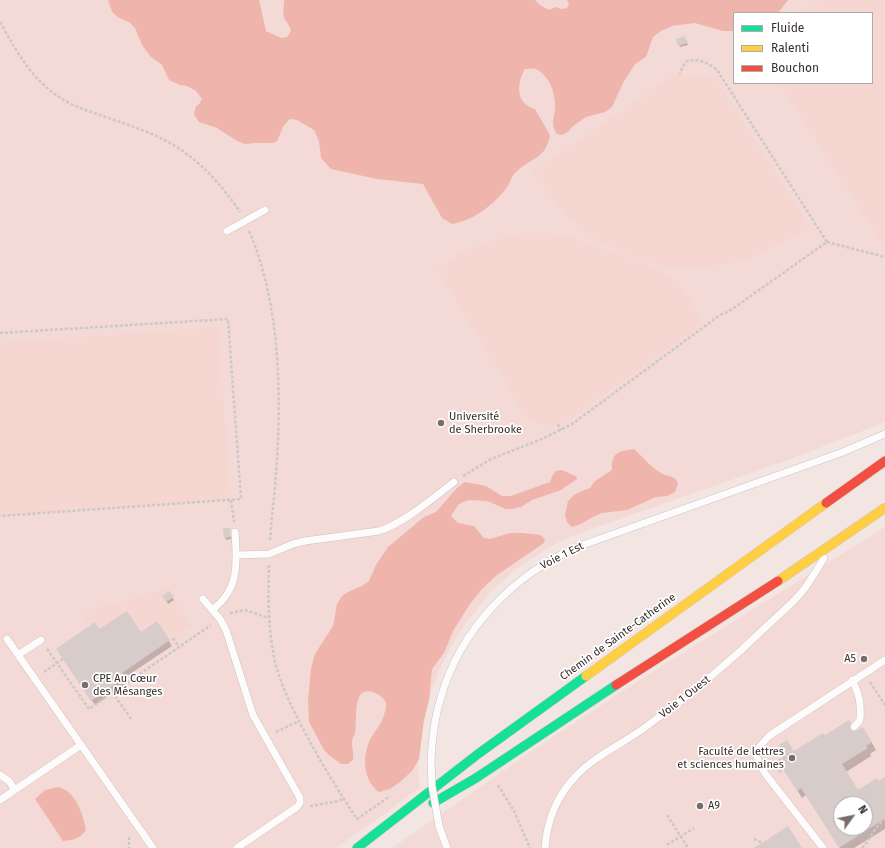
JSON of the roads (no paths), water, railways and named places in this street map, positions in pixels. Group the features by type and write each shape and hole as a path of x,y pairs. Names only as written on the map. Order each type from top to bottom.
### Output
{"main road":[{"name":"Chemin de Sainte-Catherine","path":"357,848 478,754 885,460"},
{"name":"Chemin de Sainte-Catherine","path":"370,839 476,778 833,544 885,508"}],"lane":[{"path":"227,231 265,210"},
{"name":"Voie 1 Est","path":"447,848 439,826 432,786 431,761 433,734 440,700 457,656 475,628 489,610 510,589 553,558 580,546 843,452 885,434"},
{"path":"237,555 269,554 293,544 305,541 387,529 454,482"},
{"path":"212,610 221,602 233,581 237,566 235,532"},
{"name":"Voie 1 Ouest","path":"545,848 547,830 553,811 564,790 575,776 596,758 667,712 719,671 804,589 833,544"},
{"path":"204,599 220,619 226,630 253,715 300,798 300,803 297,806 237,848"},
{"path":"7,639 153,848"},
{"path":"18,655 41,640"},
{"path":"823,848 757,761 761,742 852,680 885,660"},
{"path":"852,680 859,693 861,701 860,720 854,727"},
{"path":"0,800 81,745"},
{"path":"0,775 9,781 15,790"}],"place":[{"name":"Université de Sherbrooke","path":"441,423"},
{"name":"A5","path":"864,659"},
{"name":"CPE Au Cœur des Mésanges","path":"85,685"},
{"name":"Faculté de lettres et sciences humaines","path":"792,758"},
{"name":"A9","path":"700,806"}]}
